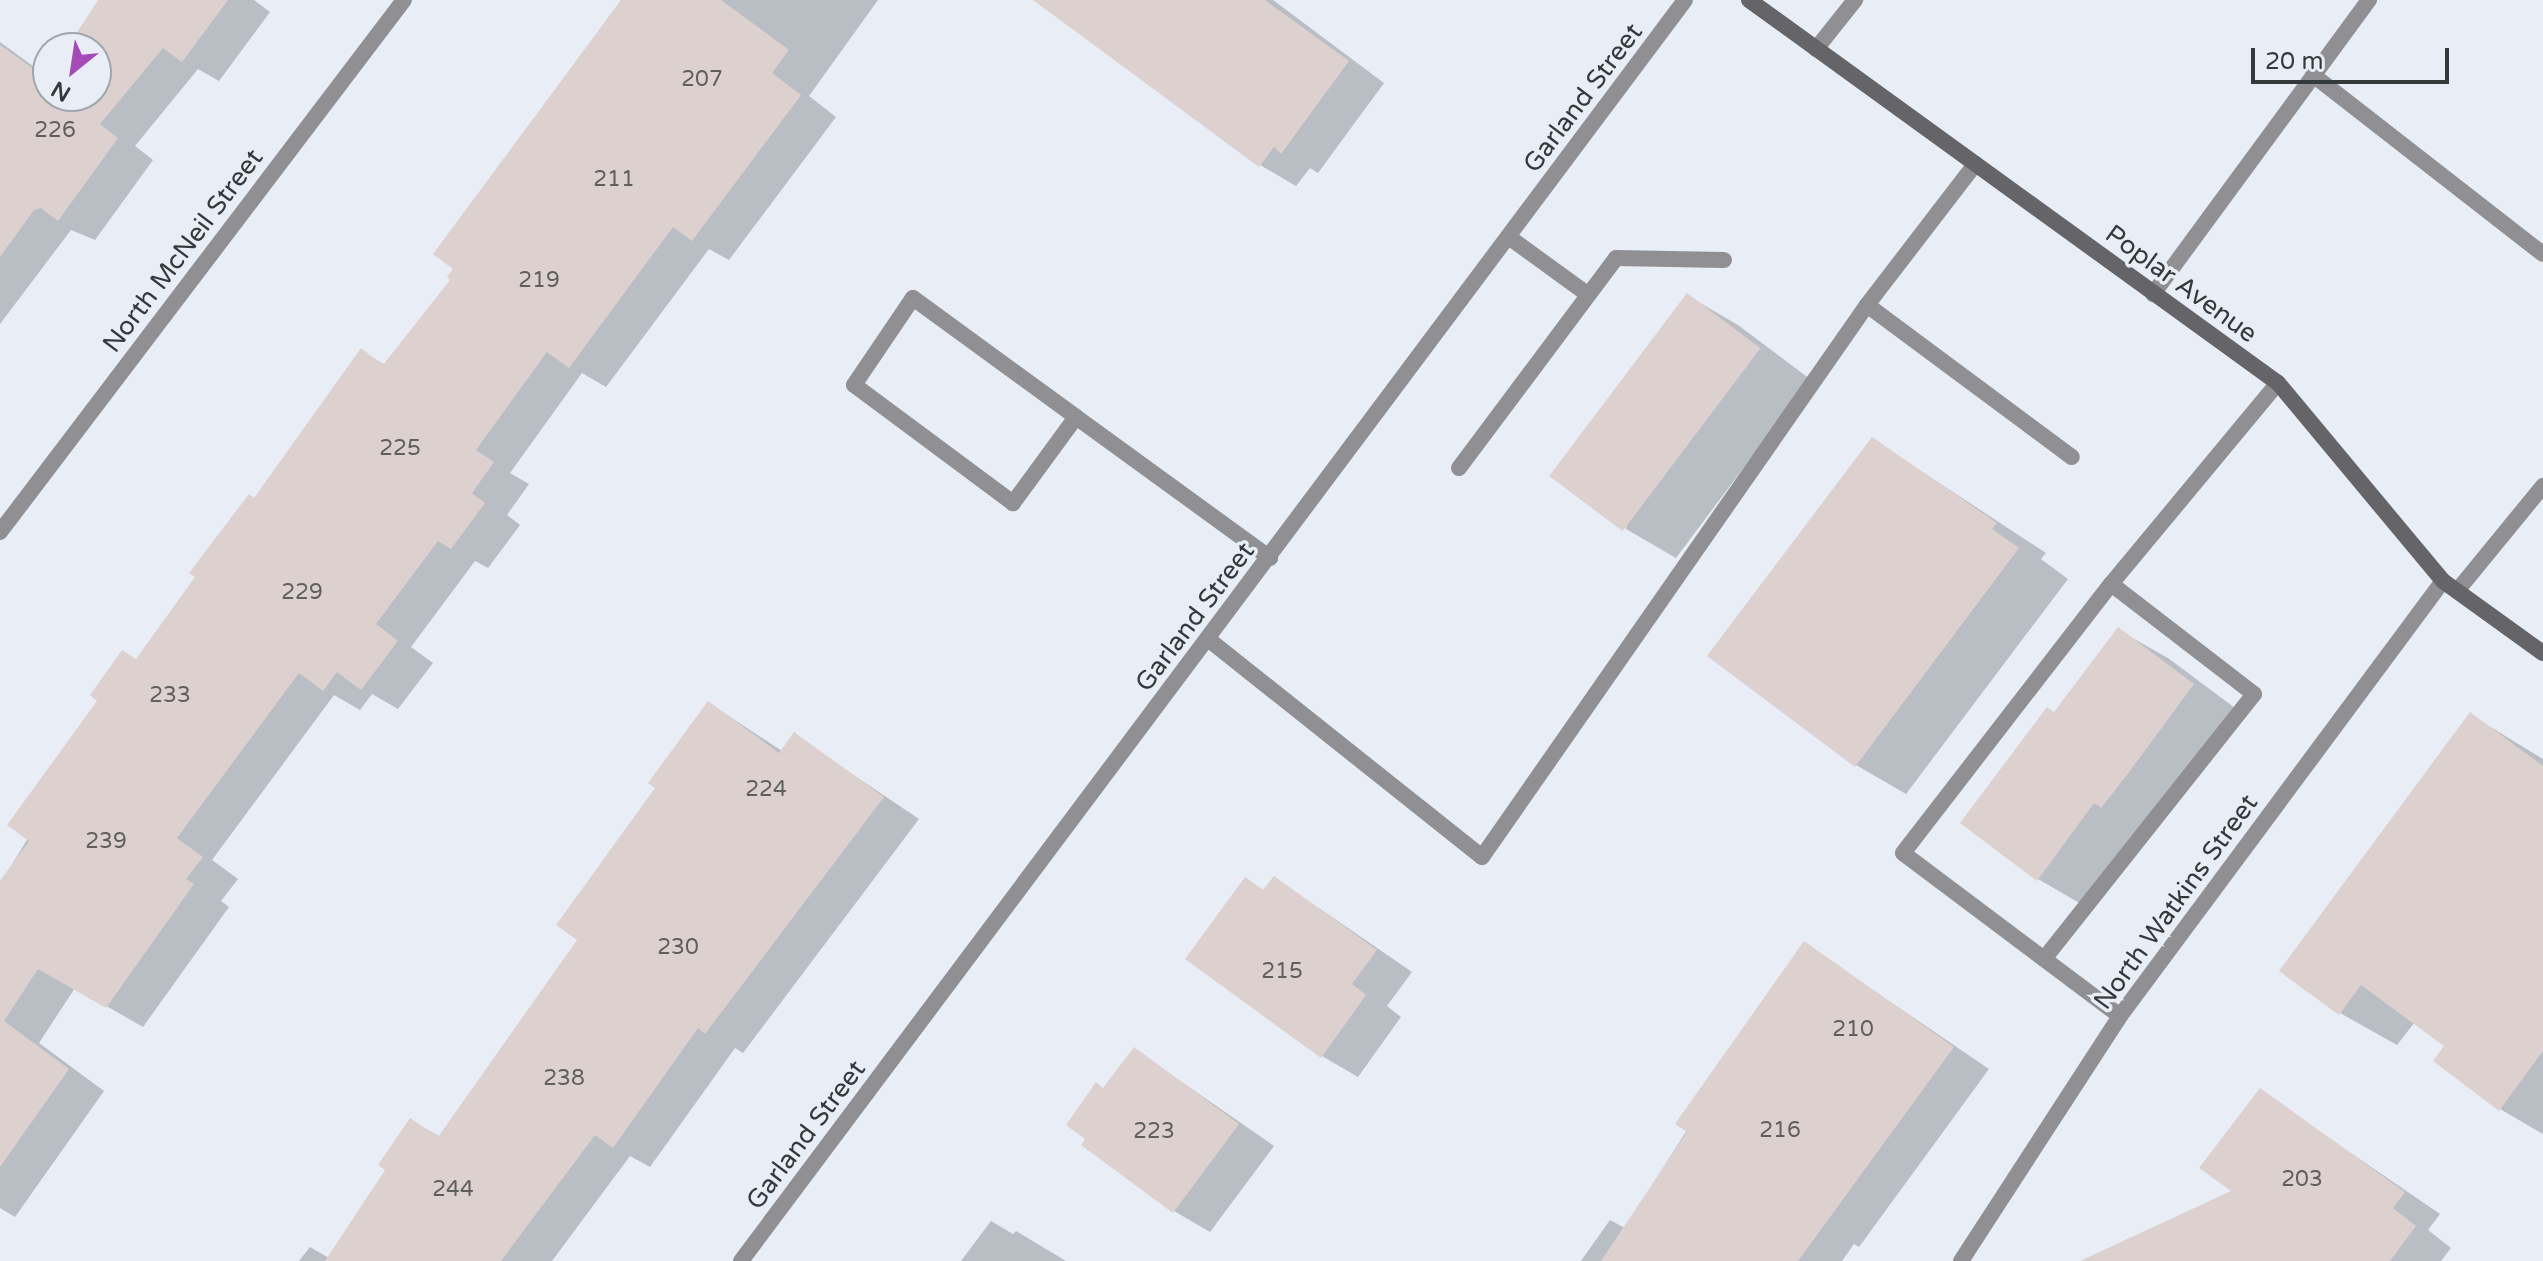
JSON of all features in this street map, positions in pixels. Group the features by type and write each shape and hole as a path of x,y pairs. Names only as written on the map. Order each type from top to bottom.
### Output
{"main road":[{"name":"Poplar Avenue","path":"1749,0 2278,383 2443,581 2543,653"}],"street":[{"name":"North McNeil Street","path":"0,532 404,0"},
{"name":"Garland Street","path":"741,1261 1510,238 1685,0"},
{"path":"1816,49 1855,0"},
{"path":"2153,294 2369,0"},
{"path":"2313,75 2543,254"},
{"path":"1208,639 1482,857 1867,305 1975,164"},
{"path":"1510,238 1587,294"},
{"path":"1459,468 1616,258 1724,260"},
{"path":"1076,417 1013,503 854,385 913,298 1270,558"},
{"path":"1867,305 2072,457"},
{"path":"2120,1016 1903,853 2111,584 2278,383"},
{"path":"2457,591 2543,486"},
{"name":"North Watkins Street","path":"1961,1261 2120,1016 2443,581"},
{"path":"2044,959 2254,694 2111,584"}],"building":[{"path":"98,0 228,0 182,62 163,48 112,110 112,32 77,32"},
{"path":"621,0 721,0 789,50 772,73 801,95 692,241 673,227 569,368 547,352 476,450 494,462 472,493 485,503 451,549 438,541 376,624 398,641 361,690 337,672 323,691 299,673 177,838 203,857 186,879 194,884 106,1008 38,969 4,1021 69,1069 0,1167 0,881 29,841 7,825 97,701 90,695 122,650 136,659 195,577 189,573 249,494 254,498 361,348 383,365 450,280 447,277 453,269 433,254"},
{"path":"1033,0 1265,0 1349,61 1281,154 1274,147 1259,167"},
{"path":"0,45 32,68 32,112 110,112 100,124 118,138 58,221 41,208 34,210 0,257"},
{"path":"1687,293 1760,348 1623,531 1549,476"},
{"path":"1872,437 1997,523 1992,529 2019,548 1855,767 1707,656"},
{"path":"2118,627 2194,684 2101,808 2094,803 2037,881 1960,823 2047,707 2054,712"},
{"path":"708,701 779,753 794,732 884,797 705,1034 698,1028 613,1148 595,1135 501,1261 325,1261 385,1170 378,1165 410,1118 438,1137 577,940 556,925 655,788 648,783"},
{"path":"2470,712 2543,766 2543,1051 2499,1111 2433,1061 2444,1046 2361,985 2339,1015 2279,971"},
{"path":"1274,876 1377,950 1352,984 1366,995 1321,1058 1185,959 1245,877 1263,890"},
{"path":"1804,941 1954,1047 1798,1261 1601,1261 1687,1132 1675,1124"},
{"path":"1134,1047 1239,1124 1173,1213 1081,1145 1085,1139 1066,1125 1096,1082 1103,1088"},
{"path":"2260,1088 2405,1192 2393,1208 2416,1226 2390,1261 2080,1261 2231,1191 2199,1168"}]}
